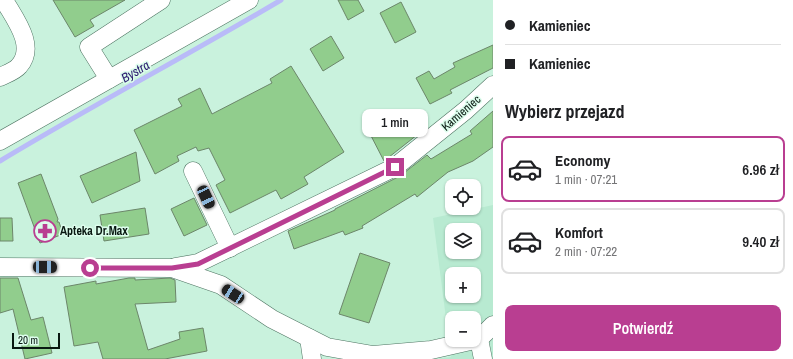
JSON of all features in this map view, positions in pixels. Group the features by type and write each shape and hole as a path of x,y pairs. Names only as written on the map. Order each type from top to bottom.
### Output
{"street":[{"path":"0,77 18,68 23,61 26,51 26,40 4,0"},
{"path":"109,79 89,47 161,0"},
{"path":"0,141 249,0"},
{"name":"Kamieniec","path":"0,267 172,268 198,264 395,167 466,110 493,85"},
{"path":"194,171 230,248"},
{"name":"Kamieniec","path":"172,268 221,285 272,319 326,347 373,355 431,350 445,347"},
{"path":"481,337 493,325"},
{"path":"309,338 312,359"},
{"path":"481,347 483,359"}],"shaded area":[{"path":"493,205 493,359 435,359 451,357 450,347 481,347 481,311 445,311 433,218 447,215 481,215 481,208"}],"building":[{"path":"53,0 125,0 90,20 94,26 75,37"},
{"path":"338,0 358,0 364,11 348,20"},
{"path":"401,2 416,32 395,43 380,13"},
{"path":"331,36 344,58 323,71 310,49"},
{"path":"493,45 493,68 450,90 452,93 430,104 416,78 429,71 434,79 455,67 453,63"},
{"path":"291,66 344,152 304,177 308,184 281,199 276,190 230,213 216,185 225,180 209,148 198,151 196,147 177,156 179,161 155,174 134,130 182,106 178,99 200,88 212,114 272,83 270,79"},
{"path":"493,111 493,147 473,161 448,172 417,197 415,194 362,226 363,228 345,235 343,231 294,249 288,231 335,210 400,176 427,155 431,159 472,134 470,131"},
{"path":"405,116 417,135 384,161 367,128 381,121 384,129"},
{"path":"136,152 140,181 92,203 80,176"},
{"path":"41,174 58,219 57,222 59,222 63,234 40,243 18,183"},
{"path":"194,198 207,225 184,236 171,209"},
{"path":"145,208 149,234 104,241 100,215"},
{"path":"0,218 12,218 13,241 0,241"},
{"path":"360,253 390,263 369,323 339,314"},
{"path":"0,278 18,278 31,320 43,317 52,353 25,359 13,309 0,313"},
{"path":"135,278 135,280 170,278 175,280 176,302 135,304 148,350 180,339 179,332 203,328 207,351 165,359 103,359 98,342 74,346 64,287 96,281 96,284"}],"waterway":[{"name":"Bystra","path":"0,161 281,0"}],"place":[{"name":"Apteka Dr.Max","path":"45,231"}],"route":[{"path":"90,268 172,268 198,264 395,167"}]}
